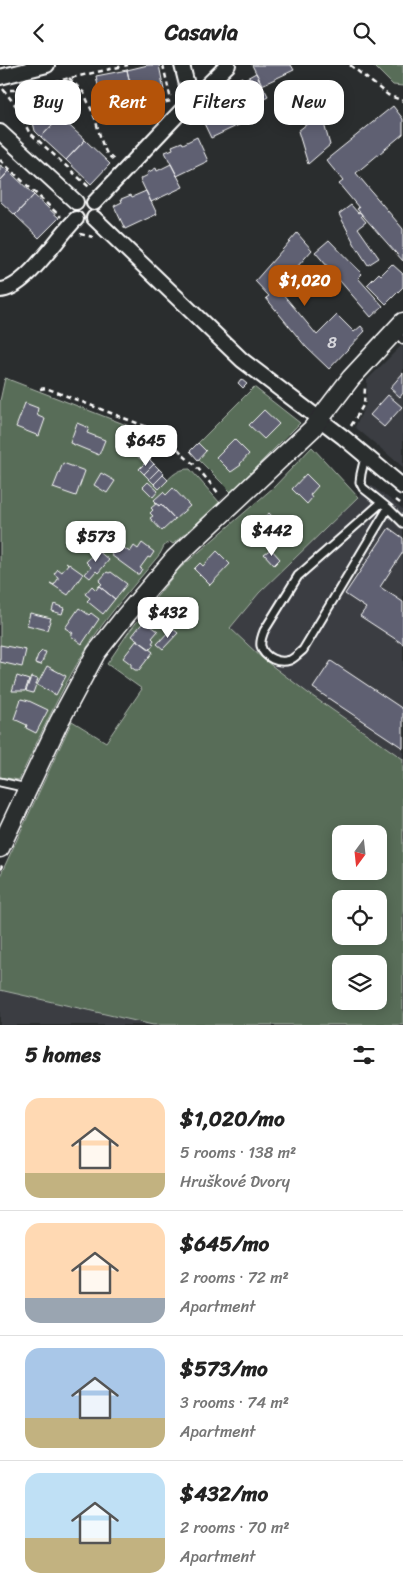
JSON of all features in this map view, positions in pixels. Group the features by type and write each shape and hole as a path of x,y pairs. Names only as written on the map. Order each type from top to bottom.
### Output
{"street":[{"path":"2,84 47,65"},
{"path":"182,65 186,80"},
{"path":"213,80 228,65"},
{"path":"0,290 22,281 73,222 73,209 76,202 84,199 91,200 175,117"},
{"path":"0,132 76,202"},
{"path":"73,222 91,221 94,218 97,213 94,197"},
{"path":"94,218 242,360 403,487"},
{"path":"2,854 28,788 59,722 96,653 168,565 312,429 351,378 400,331"}],"lane":[{"path":"365,457 360,474 360,482 363,488 403,523"},
{"path":"384,505 303,650 290,660 282,661 270,658 261,646 264,631 298,576 384,505"},
{"path":"0,782 28,788"}],"path":[{"path":"60,80 128,65"},
{"path":"163,65 171,101 165,102"},
{"path":"350,65 388,95 403,101"},
{"path":"69,78 84,93 91,109"},
{"path":"2,84 15,104"},
{"path":"26,125 29,132 94,197"},
{"path":"97,125 107,154 120,165"},
{"path":"0,160 73,222 77,233 92,236"},
{"path":"352,429 350,426 364,404 365,385"},
{"path":"40,389 46,388 160,432 169,438 196,467 230,508"},
{"path":"0,870 2,854"}],"shaded area":[{"path":"403,344 403,467 355,427 366,404 367,380"},
{"path":"371,485 403,509 403,759 308,693 263,659 230,628 259,593"},
{"path":"0,990 153,1025 0,1025"}],"green space":[{"path":"373,65 403,65 403,86 393,85"},
{"path":"5,378 160,438 171,450 166,450 153,456 140,469 159,489 176,473 181,470 190,469 220,503 173,544 170,542 164,546 160,554 95,635 60,695 19,780 0,777 0,401"},
{"path":"254,387 300,423 231,492 190,451"},
{"path":"312,447 358,497 259,593 230,628 263,659 308,693 403,759 403,1025 153,1025 0,990 0,876 72,721 106,742 142,689 107,664 128,633 178,570 274,487"}],"building":[{"path":"148,65 159,65 162,80 129,80 127,70"},
{"path":"252,65 291,65 294,70 264,84 264,80 260,80"},
{"path":"127,70 129,80 97,80 96,76"},
{"path":"256,73 260,80 243,80"},
{"path":"264,88 268,96 264,98"},
{"path":"393,106 403,119 403,134 356,173 403,229 403,261 357,209 359,208 339,184 343,181 326,160"},
{"path":"34,125 52,125 41,137 35,131"},
{"path":"52,125 69,125 85,140 66,160 41,137"},
{"path":"205,125 239,125 211,138"},
{"path":"306,125 324,125 330,145 308,164 298,131"},
{"path":"197,137 208,161 177,176 165,152 173,149 172,146 182,142 183,144"},
{"path":"85,140 110,164 91,184 66,160"},
{"path":"171,164 183,187 151,202 140,179 156,168 157,171"},
{"path":"0,165 9,171 0,181"},
{"path":"9,171 34,195 15,215 0,201 0,181"},
{"path":"146,191 157,214 125,229 114,206 122,202 121,199"},
{"path":"34,195 59,218 39,238 15,215"},
{"path":"351,205 358,213 360,212 366,222 358,228 379,258 368,265 339,214"},
{"path":"297,233 312,250 282,284 286,289 282,293 317,335 337,315 354,332 361,326 365,331 329,369 306,347 266,298 269,296 255,281"},
{"path":"329,240 362,274 358,278 383,306 371,317 315,252"},
{"path":"392,264 403,274 403,287 386,304 367,285"},
{"path":"403,373 403,393 400,397 390,388"},
{"path":"241,379 247,384 243,388 238,383"},
{"path":"388,395 402,407 384,427 370,415"},
{"path":"25,403 38,408 38,416 45,419 39,436 16,427"},
{"path":"264,410 279,424 264,439 249,425"},
{"path":"77,423 89,428 87,433 105,440 99,455 70,443"},
{"path":"234,439 249,454 241,465 231,472 216,457"},
{"path":"198,443 206,451 198,460 190,451"},
{"path":"144,445 154,454 145,463 135,454"},
{"path":"149,459 154,464 144,474 139,469"},
{"path":"63,463 85,471 76,496 53,488"},
{"path":"154,464 159,469 149,479 144,474"},
{"path":"159,469 164,474 154,484 149,479"},
{"path":"101,473 115,481 107,493 94,485"},
{"path":"306,474 318,486 310,495 312,498 307,504 292,489"},
{"path":"163,475 168,480 159,489 154,484"},
{"path":"148,482 158,491 153,497 143,487"},
{"path":"173,488 190,506 175,519 161,504 159,506 154,500 163,492 166,495"},
{"path":"157,503 159,506 161,504 175,519 162,531 150,518 153,516 150,513 153,510 151,508"},
{"path":"269,513 283,528 268,542 254,527"},
{"path":"389,528 403,538 403,552 380,587 403,602 403,644 360,616 366,608 345,594"},
{"path":"142,543 154,552 140,568 142,569 139,574 111,555 119,545 130,552 134,546 138,549"},
{"path":"271,549 280,559 274,565 264,554"},
{"path":"97,550 109,560 98,573 96,571 90,578 85,574 91,567 86,562"},
{"path":"217,551 230,564 210,585 194,569 200,563 203,566"},
{"path":"66,562 83,574 68,595 50,583 54,585 58,577 54,574 58,569 62,572 68,564"},
{"path":"107,572 111,572 127,584 115,599 99,586 102,584 99,581"},
{"path":"92,586 96,590 99,586 115,599 103,614 87,601 90,598 85,594"},
{"path":"54,604 64,608 62,614 52,611"},
{"path":"79,608 99,619 82,644 71,636 73,633 65,628"},
{"path":"30,613 51,618 47,630 27,625"},
{"path":"144,621 158,631 152,638 154,640 152,643 154,644 150,649 132,636"},
{"path":"172,628 178,633 163,649 157,644"},
{"path":"137,640 153,652 139,670 135,670 123,658"},
{"path":"0,645 26,650 22,667 0,662"},
{"path":"42,651 46,652 41,665 35,663"},
{"path":"331,661 403,709 403,748 313,688"},
{"path":"47,666 66,676 56,695 37,685"},
{"path":"17,676 29,680 25,691 12,691"},
{"path":"31,677 38,679 33,693 26,691"},
{"path":"21,699 48,710 36,733 26,728 27,725 14,719"}]}
